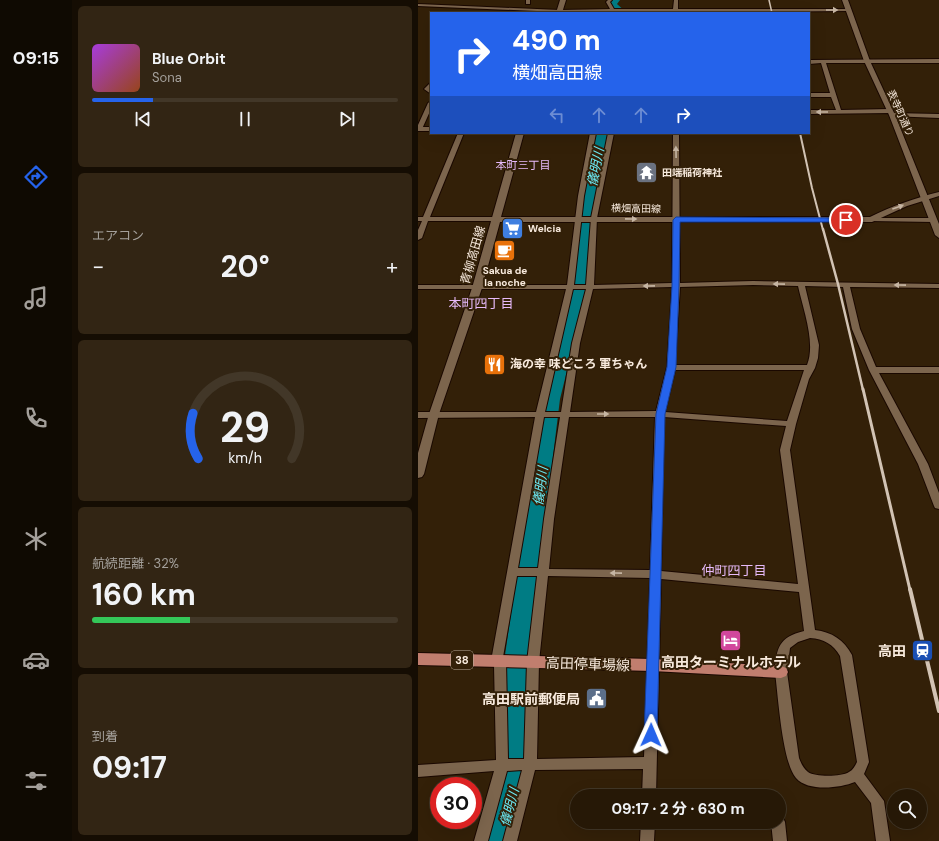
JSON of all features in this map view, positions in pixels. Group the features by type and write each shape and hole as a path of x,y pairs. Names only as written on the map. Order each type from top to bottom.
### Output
{"main road":[{"path":"560,12 563,0"},
{"name":"表寺町通り","path":"845,0 867,61 891,113 939,235"},
{"path":"419,129 430,130"},
{"name":"青柳高田線","path":"418,474 434,414 477,288 520,134"},
{"name":"横畑高田線","path":"496,219 593,218 676,220 872,220 888,211 925,197 939,194"},
{"name":"高田停車場線","path":"418,659 652,665 781,672"}],"street":[{"path":"461,6 466,0"},
{"path":"610,0 608,2 613,11"},
{"path":"675,12 676,0"},
{"path":"479,3 484,11"},
{"path":"634,10 635,3"},
{"path":"418,5 461,6 484,11 560,12 634,10 675,12 848,10"},
{"path":"810,62 939,61"},
{"path":"823,62 839,112"},
{"path":"810,95 834,94"},
{"path":"810,112 891,113 939,116"},
{"path":"419,129 428,115"},
{"path":"418,238 422,219 461,134"},
{"path":"481,841 502,765 501,661 517,572 540,414 570,287 578,219 593,134"},
{"path":"510,841 530,765 528,662 542,572 561,414 588,287 593,218 611,134"},
{"path":"649,789 660,414 672,367 676,286 676,134"},
{"path":"422,219 496,219"},
{"path":"872,220 933,220"},
{"path":"418,286 477,288 676,286 753,283 939,286"},
{"path":"801,284 815,344 814,358 791,424 785,450 810,634"},
{"path":"846,284 856,329 873,370 923,464 939,506"},
{"path":"672,367 811,368"},
{"path":"873,370 939,370"},
{"path":"418,415 660,414 791,424"},
{"path":"517,572 655,574 804,589"},
{"path":"810,634 819,634 831,638 840,644 846,655 863,762 857,774 848,779 838,781 813,780 804,777 797,769 793,758 781,672 784,647 794,638 810,634"},
{"path":"418,771 502,765 650,763"},
{"path":"857,774 877,801 883,841"},
{"path":"647,841 648,829"},
{"path":"779,829 780,841"}],"waterway":[{"name":"儀明川","path":"615,0 612,4 621,12"},
{"name":"儀明川","path":"500,841 517,779 515,669 551,399 579,290 588,205 602,134"}],"railway":[{"path":"769,0 772,12"},
{"path":"800,134 823,230"},
{"path":"823,229 838,284 863,390"},
{"path":"863,389 910,590"},
{"path":"910,589 939,711"}],"place":[{"name":"田端稲荷神社","path":"647,172"},
{"name":"Welcia","path":"513,228"},
{"name":"Sakua de la noche","path":"505,250"},
{"name":"海の幸 味どころ 軍ちゃん","path":"495,364"},
{"name":"高田ターミナルホテル","path":"731,640"},
{"name":"高田","path":"922,651"},
{"name":"高田駅前郵便局","path":"596,699"}],"district":[{"name":"本町三丁目","path":"523,165"},
{"name":"本町四丁目","path":"481,303"},
{"name":"仲町四丁目","path":"734,570"}],"route":[{"path":"651,735 660,414 672,367 676,286 676,220 846,220"}]}
